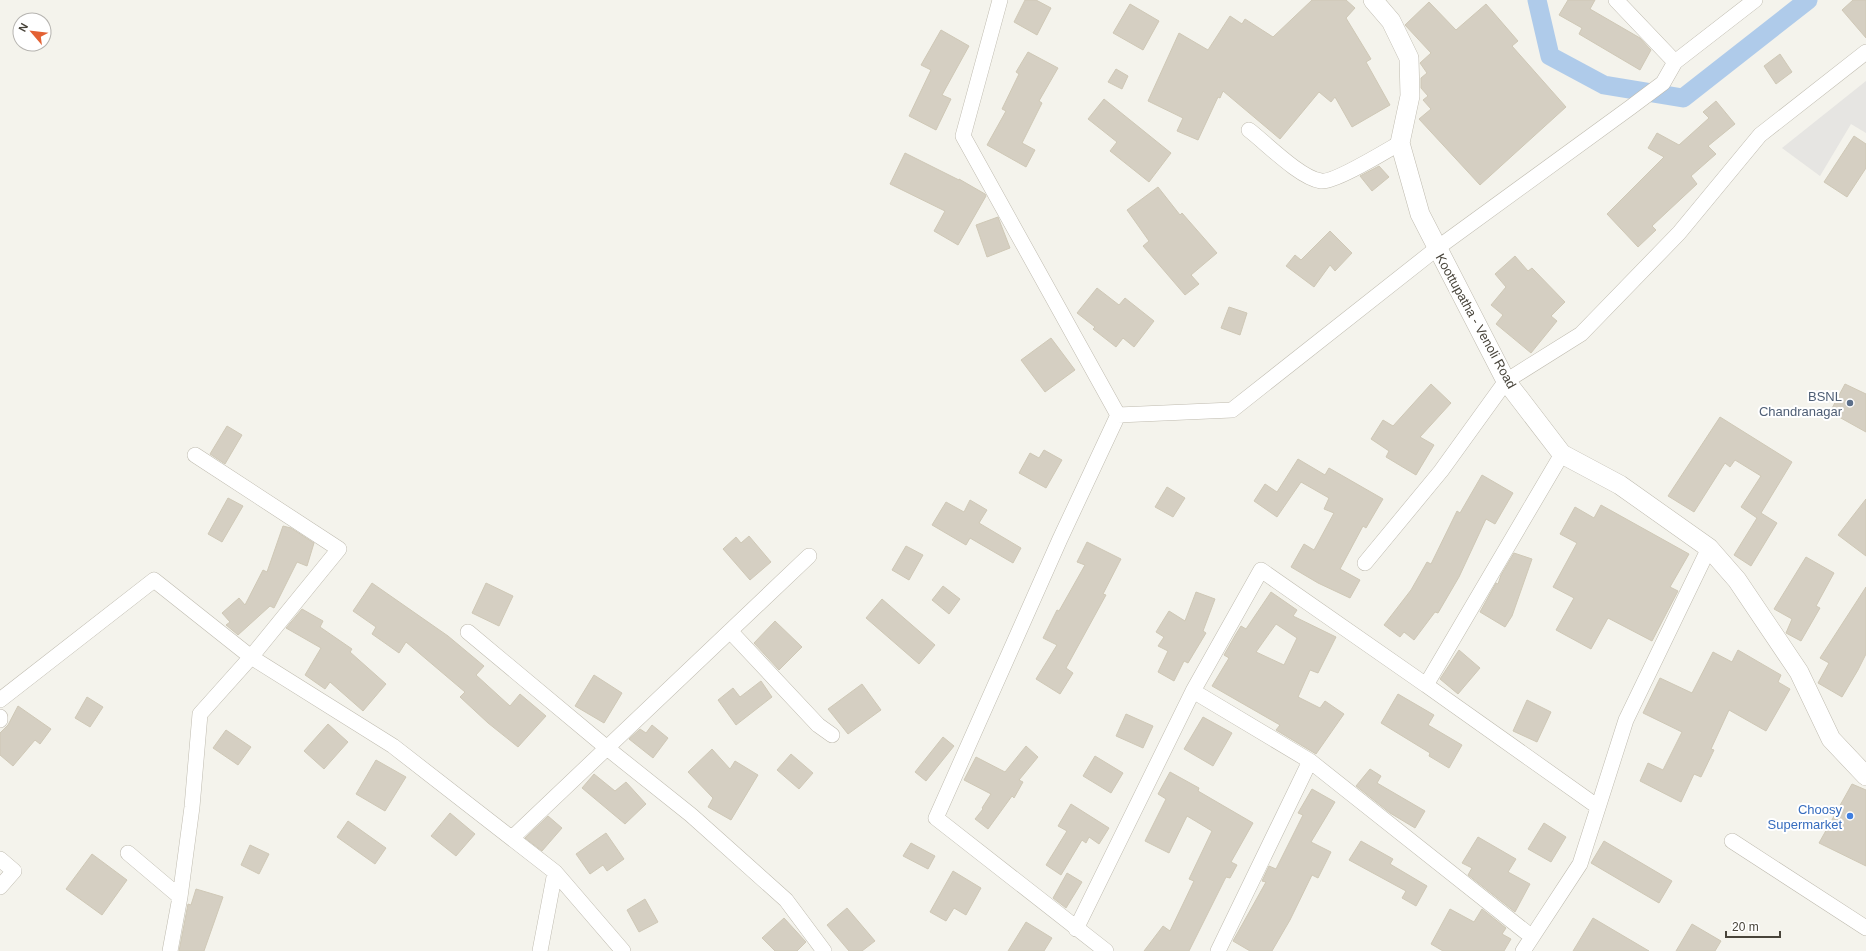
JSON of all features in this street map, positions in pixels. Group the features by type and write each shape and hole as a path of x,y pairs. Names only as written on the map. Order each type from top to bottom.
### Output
{"street":[{"path":"1000,0 963,136 1118,415"},
{"name":"Koottupatha - Venoli Road","path":"1374,0 1391,21 1408,58 1410,96 1400,143 1420,214 1436,248 1506,381 1562,454 1620,485 1709,548 1737,580 1799,672 1831,739 1866,776"},
{"path":"1616,0 1675,62"},
{"path":"1118,415 1232,410 1436,248 1632,107 1662,83 1675,62 1755,0"},
{"path":"1365,563 1441,471 1506,381 1581,334 1679,233 1760,135 1866,52"},
{"path":"1250,130 1302,173 1322,181 1335,178 1400,143"},
{"path":"1106,951 936,818 1060,539 1118,415"},
{"path":"1426,685 1562,454"},
{"path":"170,951 180,897 192,807 200,714 251,657 340,550 195,455"},
{"path":"1523,951 1580,864 1626,720 1709,548"},
{"path":"512,838 809,556"},
{"path":"1076,929 1192,691 1261,570 1426,685 1598,808"},
{"path":"0,700 154,580 251,657 393,746 555,872 623,951"},
{"path":"730,631 818,725 832,735"},
{"path":"468,632 607,748 691,815 786,900 824,951"},
{"path":"1192,691 1310,761 1532,937"},
{"path":"1218,951 1310,761"},
{"path":"1732,841 1866,928"},
{"path":"128,853 180,897"},
{"path":"0,859 14,872 0,887"},
{"path":"540,951 555,872"}],"shaded area":[{"path":"1866,81 1866,133 1851,124 1820,176 1782,148"}],"building":[{"path":"1025,0 1036,0 1051,8 1037,35 1014,22"},
{"path":"1312,0 1346,0 1355,8 1346,18 1371,59 1366,62 1390,105 1352,127 1335,97 1331,102 1319,92 1280,139 1223,91 1220,98 1218,97 1198,140 1177,131 1183,118 1148,101 1179,33 1208,50 1230,16 1242,24 1245,19 1273,37"},
{"path":"1568,0 1595,0 1590,9 1640,38 1651,50 1640,70 1579,34 1582,28 1559,15"},
{"path":"1853,0 1866,0 1866,38 1842,10"},
{"path":"1429,2 1456,30 1486,4 1518,41 1512,46 1566,107 1480,185 1419,119 1431,109 1423,100 1428,96 1421,88 1421,78 1427,73 1420,63 1431,53 1405,25"},
{"path":"1130,4 1159,21 1143,50 1113,33"},
{"path":"941,30 969,46 942,95 951,99 936,130 909,116 931,70 921,65"},
{"path":"1028,52 1058,68 1039,101 1042,103 1022,143 1035,150 1026,167 987,145 1006,111 1002,109 1019,74 1016,72"},
{"path":"1780,54 1792,72 1776,84 1764,66"},
{"path":"1116,69 1128,76 1122,89 1108,82"},
{"path":"1104,99 1171,153 1149,182 1110,151 1117,142 1088,119"},
{"path":"1716,101 1735,124 1708,146 1716,154 1691,176 1697,184 1652,226 1656,230 1638,247 1607,214 1664,157 1648,148 1657,133 1679,145 1709,118 1703,112"},
{"path":"1854,136 1866,144 1866,168 1847,197 1824,182"},
{"path":"905,153 959,179 985,194 986,196 958,245 934,231 945,211 890,184"},
{"path":"1379,166 1389,177 1372,191 1360,176"},
{"path":"1158,187 1180,215 1182,213 1217,253 1191,275 1199,284 1185,295 1143,246 1149,241 1127,210"},
{"path":"998,217 1010,248 987,257 976,225"},
{"path":"1330,231 1352,253 1335,271 1330,265 1314,287 1286,266 1295,255 1301,260"},
{"path":"1515,256 1528,271 1532,268 1565,302 1551,316 1557,321 1531,353 1496,324 1503,315 1491,305 1506,287 1495,274"},
{"path":"1097,288 1119,305 1125,298 1154,321 1134,347 1123,338 1116,347 1093,329 1095,327 1077,313"},
{"path":"1229,307 1247,313 1240,335 1221,328"},
{"path":"1051,338 1075,370 1045,392 1021,360"},
{"path":"1431,384 1451,403 1420,437 1434,445 1416,475 1386,457 1389,451 1371,439 1383,420 1393,426"},
{"name":"BSNL Chandranagar","path":"1845,384 1866,394 1866,432 1830,412"},
{"path":"1720,417 1792,462 1761,513 1777,523 1751,566 1734,555 1757,518 1741,507 1761,476 1735,460 1730,467 1725,463 1694,512 1668,496"},
{"path":"227,426 242,435 225,464 210,454"},
{"path":"1044,450 1062,460 1046,488 1019,473 1030,453 1039,458"},
{"path":"1298,459 1325,475 1329,468 1383,499 1366,528 1363,526 1340,569 1360,580 1350,598 1318,583 1291,567 1304,544 1314,550 1334,513 1324,509 1329,498 1301,482 1277,517 1254,501 1265,484 1277,492"},
{"path":"1482,475 1513,493 1495,524 1486,519 1459,577 1438,613 1435,612 1414,640 1404,632 1400,637 1384,625 1411,590 1427,562 1431,564 1457,511 1460,513"},
{"path":"1167,487 1185,498 1173,517 1155,507"},
{"path":"228,498 243,506 222,542 208,534"},
{"path":"1866,499 1866,556 1838,535"},
{"path":"970,500 987,510 979,523 1021,548 1013,563 970,538 966,545 932,525 946,502 964,512"},
{"path":"1601,505 1689,554 1670,587 1678,591 1652,641 1608,618 1591,649 1556,630 1574,598 1553,587 1577,543 1560,534 1575,507 1594,518"},
{"path":"283,526 291,528 314,543 307,566 297,562 274,608 270,606 238,635 226,625 230,622 222,613 239,598 245,605 263,570 267,572"},
{"path":"749,536 771,562 750,580 723,549 736,537 741,543"},
{"path":"1087,542 1121,559 1103,594 1106,595 1066,668 1073,673 1060,694 1036,679 1057,645 1043,638 1057,610 1059,611 1085,565 1077,562"},
{"path":"906,546 923,555 909,580 892,570"},
{"path":"1514,553 1532,559 1512,616 1505,627 1480,612 1496,583 1498,584 1501,575"},
{"path":"1806,557 1834,573 1816,606 1820,608 1801,641 1786,633 1792,619 1774,609"},
{"path":"372,583 448,636 484,666 476,675 510,706 520,694 546,716 518,747 488,723 460,697 465,692 406,642 399,653 372,634 376,627 353,611"},
{"path":"486,583 513,596 499,626 472,613"},
{"path":"943,586 960,599 949,614 932,600"},
{"path":"1866,587 1866,654 1842,697 1818,683 1829,663 1820,658"},
{"path":"1196,592 1215,599 1203,631 1206,633 1188,663 1184,661 1174,681 1158,672 1168,651 1158,646 1164,637 1156,632 1169,611 1185,621"},
{"path":"1271,592 1297,610 1293,616 1336,637 1318,673 1310,670 1298,697 1320,708 1325,701 1344,714 1316,754 1276,730 1280,725 1212,686 1229,658 1224,655 1236,634 1241,626 1246,629","holes":["1276,624 1297,638 1284,665 1256,652"]},
{"path":"882,599 935,645 919,664 866,618"},
{"path":"302,609 323,621 320,627 352,649 350,652 386,684 363,711 330,682 325,689 305,675 321,648 286,628"},
{"path":"775,621 802,647 779,670 754,643"},
{"path":"1459,650 1480,668 1458,694 1440,679"},
{"path":"1738,650 1781,675 1778,682 1790,689 1766,731 1729,710 1711,749 1714,750 1701,777 1694,774 1681,802 1640,781 1648,763 1663,770 1682,732 1643,713 1660,678 1692,693 1713,652 1732,662"},
{"path":"594,675 622,693 604,723 575,706"},
{"path":"761,681 772,697 736,725 718,700 733,688 740,697"},
{"path":"862,684 881,710 848,734 828,709"},
{"path":"1398,694 1434,715 1428,725 1462,745 1449,768 1429,756 1430,753 1381,723"},
{"path":"87,697 103,707 90,727 75,718"},
{"path":"1527,700 1551,712 1537,742 1513,731"},
{"path":"18,706 51,729 40,744 35,740 13,766 0,755 0,733 8,725"},
{"path":"1126,714 1153,726 1143,748 1116,736"},
{"path":"1203,717 1232,733 1213,766 1184,749"},
{"path":"328,724 348,742 324,769 304,751"},
{"path":"652,725 668,738 653,758 629,739 640,729 646,733"},
{"path":"226,730 251,747 238,765 213,748"},
{"path":"943,737 954,746 926,781 915,772"},
{"path":"1026,746 1038,757 1019,780 1023,782 1014,798 1012,796 988,829 975,819 983,809 982,808 991,794 964,780 976,757 1005,772"},
{"path":"712,749 730,769 735,761 758,775 731,820 708,807 713,798 688,772"},
{"path":"791,754 813,773 799,789 777,770"},
{"path":"1095,756 1123,773 1111,793 1083,776"},
{"path":"376,760 406,777 385,811 356,794"},
{"path":"1370,769 1381,776 1377,783 1425,811 1415,828 1390,813 1356,786"},
{"path":"1170,772 1199,788 1198,791 1253,823 1231,862 1237,865 1230,878 1226,877 1189,951 1144,951 1163,926 1170,931 1194,881 1189,879 1212,831 1187,816 1169,853 1145,841 1166,799 1158,794"},
{"path":"594,774 615,791 626,782 646,804 625,824 582,788"},
{"name":"Choosy Supermarket","path":"1852,784 1866,790 1866,866 1819,843"},
{"path":"1312,789 1335,802 1311,842 1331,852 1318,878 1312,875 1290,920 1272,951 1250,951 1233,941 1266,882 1262,881 1269,866 1276,869 1303,815 1298,813"},
{"path":"1071,804 1109,828 1099,844 1089,837 1086,843 1082,840 1061,875 1046,865 1067,831 1058,826"},
{"path":"450,813 475,834 456,856 431,836"},
{"path":"548,816 562,828 542,851 525,838"},
{"path":"348,821 386,848 375,864 337,837"},
{"path":"1544,823 1566,837 1551,862 1528,849"},
{"path":"606,833 624,859 607,871 603,865 590,874 576,854"},
{"path":"1478,837 1516,859 1508,872 1530,884 1515,912 1468,875 1472,868 1462,863"},
{"path":"1361,841 1393,859 1390,864 1427,886 1416,906 1402,898 1406,891 1349,860"},
{"path":"1604,841 1672,881 1659,903 1591,863"},
{"path":"911,843 935,856 928,869 903,856"},
{"path":"250,845 269,854 259,874 241,865"},
{"path":"92,854 127,880 102,915 66,889"},
{"path":"953,871 981,888 966,915 954,908 946,921 930,912"},
{"path":"1067,873 1082,882 1066,908 1053,898"},
{"path":"196,889 223,897 204,951 179,951 188,904 191,905"},
{"path":"645,899 658,922 639,932 627,910"},
{"path":"847,908 875,941 862,951 849,951 827,925"},
{"path":"1450,909 1474,922 1482,909 1506,928 1502,934 1511,939 1504,951 1443,951 1431,944"},
{"path":"784,918 806,942 797,951 775,951 762,938"},
{"path":"1593,918 1649,951 1573,951"},
{"path":"1026,922 1052,938 1044,951 1008,951"},
{"path":"1692,924 1721,941 1715,951 1676,951"}],"waterway":[{"path":"1537,0 1550,56 1604,85 1683,98 1808,0"}],"place":[{"name":"BSNL Chandranagar","path":"1850,403"},
{"name":"Choosy Supermarket","path":"1850,816"}]}
